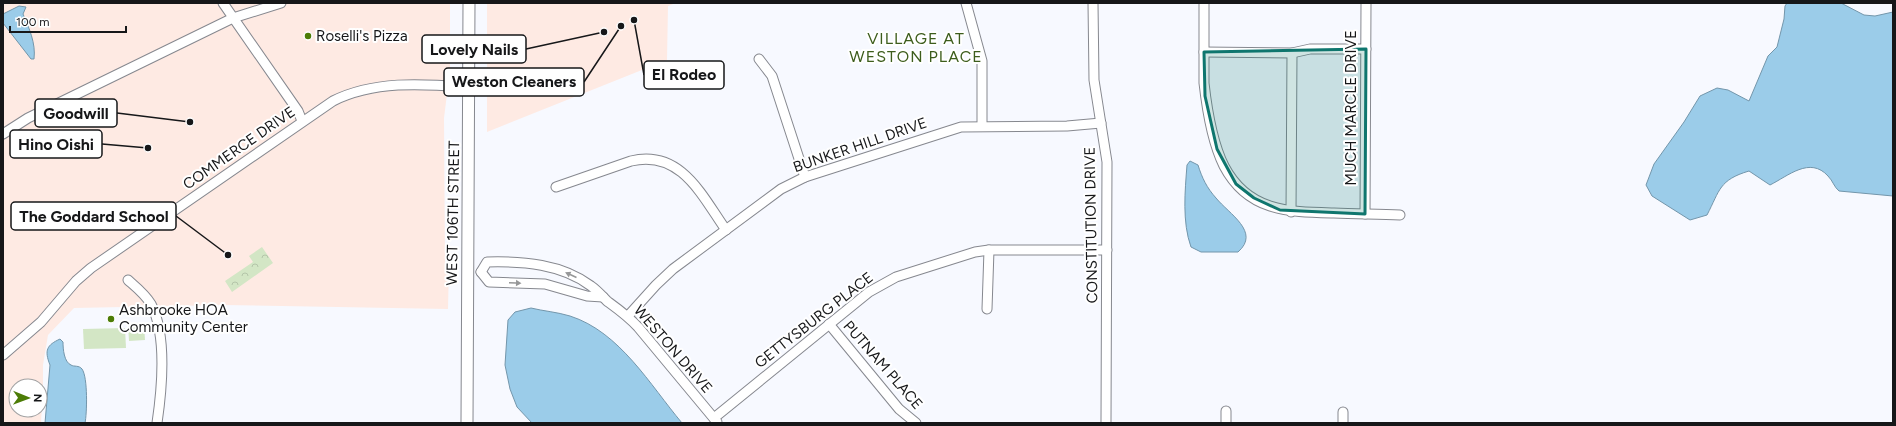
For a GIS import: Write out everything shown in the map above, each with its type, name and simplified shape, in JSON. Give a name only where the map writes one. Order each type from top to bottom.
[{"type":"street","points":[[222,3],[298,111],[302,121]]},
{"type":"street","points":[[3,134],[28,118],[233,18],[281,3]]},
{"type":"street","name":"WEST 106TH STREET","points":[[467,423],[469,3]]},
{"type":"street","points":[[966,3],[982,62],[982,125]]},
{"type":"street","name":"CONSTITUTION DRIVE","points":[[1093,3],[1093,72],[1107,162],[1106,423]]},
{"type":"street","points":[[1204,3],[1205,96],[1217,149],[1224,165],[1236,184],[1254,198],[1270,207],[1291,212],[1400,215]]},
{"type":"street","name":"MUCH MARCLE DRIVE","points":[[1365,214],[1366,3]]},
{"type":"street","points":[[1204,52],[1292,53],[1306,49],[1366,49]]},
{"type":"street","points":[[1291,212],[1292,53]]},
{"type":"street","points":[[758,59],[772,76],[805,177]]},
{"type":"street","name":"COMMERCE DRIVE","points":[[3,355],[41,322],[76,281],[91,268],[302,121],[334,101],[364,89],[393,85],[469,87]]},
{"type":"street","name":"BUNKER HILL DRIVE","points":[[628,316],[664,277],[781,189],[805,177],[952,129],[982,125],[1067,126],[1101,123]]},
{"type":"street","points":[[556,187],[631,161],[643,159],[660,160],[673,165],[687,177],[726,230]]},
{"type":"street","points":[[988,309],[989,250]]},
{"type":"street","name":"GETTYSBURG PLACE","points":[[716,421],[829,324],[882,283],[956,257],[989,250],[1107,250]]},
{"type":"street","name":"WESTON DRIVE","points":[[481,272],[487,262],[516,262],[544,266],[579,279],[592,286],[603,297],[628,316],[716,421]]},
{"type":"street","points":[[467,272],[481,272],[489,282],[545,284],[587,296],[603,297]]},
{"type":"street","points":[[128,280],[150,303],[158,326],[161,350],[160,396],[157,423]]},
{"type":"street","name":"PUTNAM PLACE","points":[[829,324],[899,409],[916,423]]},
{"type":"street","points":[[1226,411],[1226,423]]},
{"type":"street","points":[[1343,412],[1343,423]]},
{"type":"highlighted area","points":[[1366,49],[1365,214],[1280,210],[1254,198],[1236,184],[1217,149],[1205,96],[1204,52]]},
{"type":"shaded area","points":[[3,3],[450,3],[450,70],[444,118],[445,264],[449,265],[448,309],[223,305],[74,308],[48,335],[43,365],[43,378],[8,378],[8,418],[41,418],[41,423],[3,423]]},
{"type":"shaded area","points":[[487,3],[676,3],[668,6],[667,60],[487,132]]},
{"type":"green space","points":[[262,247],[273,263],[232,292],[225,281],[253,262],[249,256]]},
{"type":"green space","points":[[144,323],[145,340],[129,341],[128,324]]},
{"type":"green space","points":[[125,328],[126,348],[84,349],[83,329]]},
{"type":"water","points":[[1787,3],[1841,3],[1864,15],[1875,16],[1893,12],[1893,196],[1839,191],[1828,176],[1821,170],[1814,168],[1799,170],[1770,185],[1749,171],[1739,174],[1726,182],[1718,192],[1707,215],[1690,220],[1652,196],[1646,185],[1654,164],[1684,122],[1700,96],[1717,88],[1728,90],[1749,101],[1768,56],[1777,47],[1784,19],[1785,6]]},
{"type":"water","points":[[19,6],[26,7],[23,14],[33,41],[34,59],[31,59],[3,23],[3,14]]},
{"type":"water","points":[[1190,161],[1198,165],[1203,179],[1210,190],[1245,230],[1246,237],[1244,245],[1238,252],[1201,252],[1191,247],[1185,217],[1187,165]]},
{"type":"water","points":[[531,308],[570,316],[588,324],[604,334],[633,361],[682,423],[532,423],[517,407],[510,389],[505,365],[508,320],[515,312]]},
{"type":"water","points":[[60,339],[63,342],[65,358],[67,361],[72,366],[81,368],[84,373],[86,396],[85,423],[45,423],[45,418],[48,418],[50,365],[47,352],[52,343]]},
{"type":"place","name":"El Rodeo","points":[[634,20]]},
{"type":"place","name":"Weston Cleaners","points":[[621,26]]},
{"type":"place","name":"Lovely Nails","points":[[604,32]]},
{"type":"place","name":"Roselli's Pizza","points":[[308,36]]},
{"type":"place","name":"Goodwill","points":[[190,122]]},
{"type":"place","name":"Hino Oishi","points":[[148,148]]},
{"type":"place","name":"The Goddard School","points":[[228,255]]},
{"type":"place","name":"Ashbrooke HOA Community Center","points":[[111,319]]},
{"type":"district","name":"VILLAGE AT WESTON PLACE","points":[[916,47]]}]
